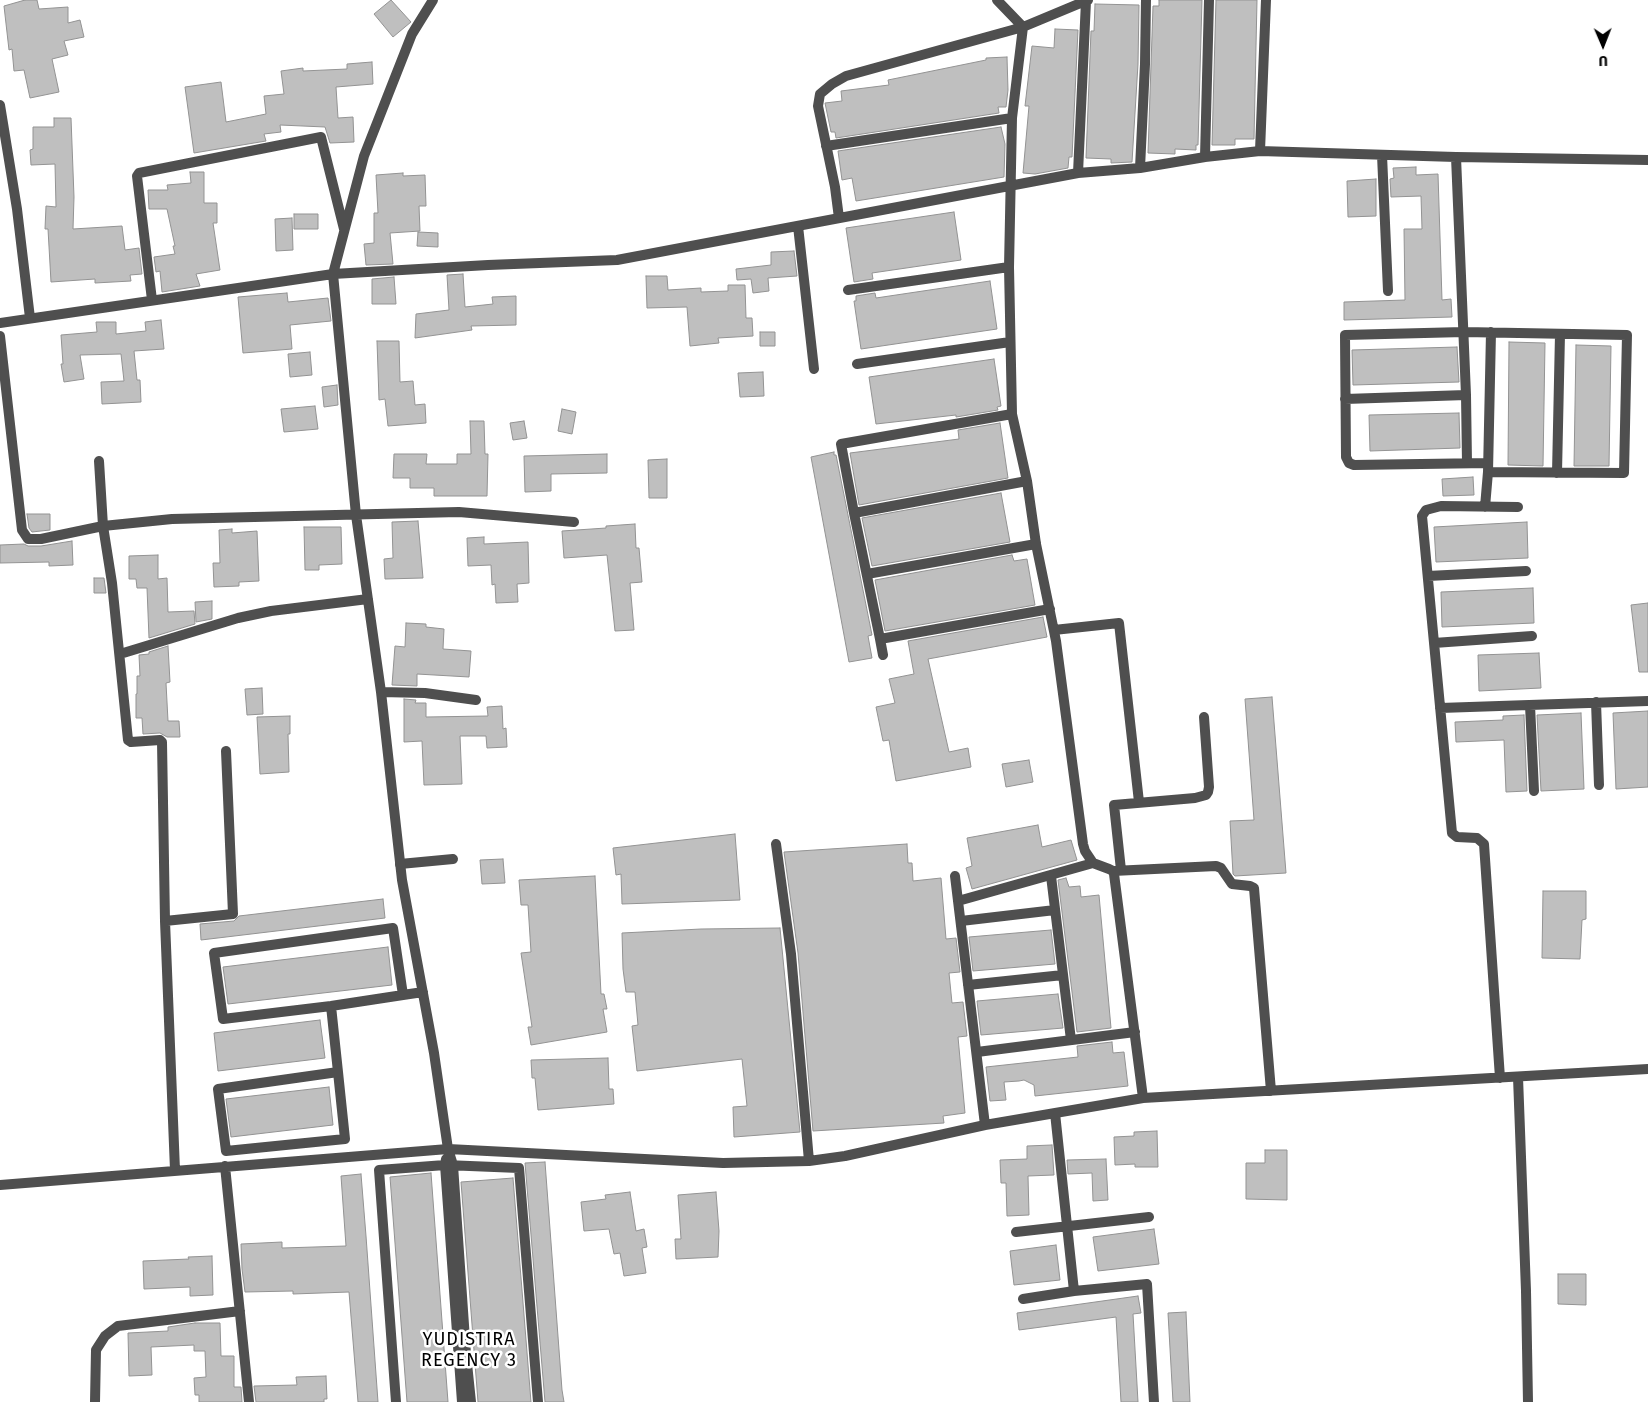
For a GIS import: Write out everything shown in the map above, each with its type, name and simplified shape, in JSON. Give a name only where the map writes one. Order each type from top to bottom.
[{"type":"street","points":[[433,0],[412,34],[364,156],[332,274],[356,515],[381,692],[400,864],[448,1149],[466,1401]]},
{"type":"street","points":[[997,0],[1024,27]]},
{"type":"street","points":[[839,218],[818,106],[820,94],[846,76],[1024,27],[1087,0],[1078,173]]},
{"type":"street","points":[[1140,168],[1146,0]]},
{"type":"street","points":[[1205,157],[1209,0]]},
{"type":"street","points":[[1260,151],[1266,0]]},
{"type":"street","points":[[1024,27],[1012,118],[1009,267],[1012,414],[1027,481],[1036,544],[1054,630],[1083,844],[1093,863]]},
{"type":"street","points":[[0,105],[17,209],[30,318]]},
{"type":"street","points":[[826,146],[1012,118]]},
{"type":"street","points":[[152,300],[139,173],[321,136],[344,231]]},
{"type":"street","points":[[0,323],[332,274],[617,260],[1011,184],[1078,173],[1140,168],[1205,157],[1260,151],[1648,160]]},
{"type":"street","points":[[1382,155],[1388,291]]},
{"type":"street","points":[[1456,157],[1464,332],[1467,463]]},
{"type":"street","points":[[798,226],[814,369]]},
{"type":"street","points":[[848,290],[1009,267]]},
{"type":"street","points":[[1464,332],[1627,335],[1624,474],[1557,473],[1488,467],[1467,463],[1351,464],[1346,457],[1345,335],[1464,332]]},
{"type":"street","points":[[1486,507],[1491,332]]},
{"type":"street","points":[[1557,473],[1560,334]]},
{"type":"street","points":[[0,336],[22,530],[28,538],[41,539],[103,526],[172,518],[459,512],[574,522]]},
{"type":"street","points":[[857,364],[1010,342]]},
{"type":"street","points":[[1345,399],[1466,395]]},
{"type":"street","points":[[882,655],[841,444],[1012,414]]},
{"type":"street","points":[[99,461],[103,526],[109,559],[128,740],[131,742],[160,740],[162,742],[164,921],[175,1170]]},
{"type":"street","points":[[854,512],[1027,481]]},
{"type":"street","points":[[1500,1078],[1484,844],[1477,838],[1457,837],[1452,833],[1422,516],[1426,510],[1441,506],[1518,507]]},
{"type":"street","points":[[867,574],[1036,544]]},
{"type":"street","points":[[1428,576],[1526,571]]},
{"type":"street","points":[[120,654],[238,618],[271,611],[368,599]]},
{"type":"street","points":[[880,639],[1050,609]]},
{"type":"street","points":[[1054,630],[1119,623],[1140,802]]},
{"type":"street","points":[[1434,643],[1532,636]]},
{"type":"street","points":[[381,692],[425,693],[476,700]]},
{"type":"street","points":[[1440,708],[1648,701]]},
{"type":"street","points":[[1596,702],[1599,786]]},
{"type":"street","points":[[1530,705],[1534,791]]},
{"type":"street","points":[[1144,1098],[1117,871],[1114,805],[1194,798],[1206,795],[1208,792],[1204,717]]},
{"type":"street","points":[[164,921],[233,914],[226,751]]},
{"type":"street","points":[[776,844],[791,954],[809,1162]]},
{"type":"street","points":[[400,864],[453,859]]},
{"type":"street","points":[[958,901],[1093,863],[1117,871],[1216,866],[1221,868],[1232,884],[1254,888],[1271,1091]]},
{"type":"street","points":[[955,876],[985,1125]]},
{"type":"street","points":[[1051,876],[1071,1040]]},
{"type":"street","points":[[961,920],[1055,910]]},
{"type":"street","points":[[403,995],[394,928],[214,953],[223,1019],[331,1006],[423,992]]},
{"type":"street","points":[[968,985],[1063,975]]},
{"type":"street","points":[[331,1006],[338,1072],[345,1139],[226,1151],[218,1089],[338,1072]]},
{"type":"street","points":[[977,1052],[1135,1032]]},
{"type":"street","points":[[0,1185],[448,1149],[723,1163],[809,1162],[985,1125],[1144,1098],[1648,1069]]},
{"type":"street","points":[[1518,1077],[1528,1402]]},
{"type":"street","points":[[1054,1113],[1074,1291]]},
{"type":"street","points":[[396,1402],[379,1170],[449,1165],[519,1168],[538,1402]]},
{"type":"street","points":[[225,1166],[249,1402]]},
{"type":"street","points":[[1016,1232],[1149,1217]]},
{"type":"street","points":[[1023,1299],[1074,1291],[1147,1284],[1154,1402]]},
{"type":"street","points":[[96,1402],[96,1350],[105,1336],[118,1326],[240,1311]]},
{"type":"building","points":[[25,0],[37,0],[39,9],[68,7],[68,23],[80,20],[84,37],[64,41],[68,55],[52,59],[59,92],[30,98],[24,70],[14,71],[12,49],[9,50],[4,6]]},
{"type":"building","points":[[391,0],[411,22],[393,37],[374,14]]},
{"type":"building","points":[[1159,0],[1202,0],[1198,145],[1196,145],[1196,150],[1175,149],[1175,154],[1148,153],[1153,6],[1159,6]]},
{"type":"building","points":[[1216,0],[1257,0],[1254,139],[1235,139],[1235,145],[1212,145]]},
{"type":"building","points":[[1095,4],[1139,5],[1138,64],[1132,162],[1111,163],[1111,159],[1086,158],[1091,31],[1094,31]]},
{"type":"building","points":[[1055,29],[1078,30],[1072,157],[1069,157],[1068,168],[1035,174],[1023,173],[1029,106],[1025,106],[1032,46],[1054,48]]},
{"type":"building","points":[[1007,57],[1008,90],[1006,107],[998,107],[999,113],[836,138],[835,132],[831,132],[825,103],[842,101],[841,91],[889,85],[888,80],[986,60],[986,58]]},
{"type":"building","points":[[372,62],[373,84],[336,87],[338,118],[353,117],[354,142],[330,143],[325,127],[280,125],[281,132],[264,134],[266,141],[194,153],[185,87],[221,82],[226,122],[266,114],[264,96],[284,94],[281,71],[303,68],[303,71],[347,69],[347,64]]},
{"type":"building","points":[[54,118],[71,118],[74,197],[73,229],[122,226],[125,250],[139,248],[142,274],[130,275],[131,281],[95,283],[95,279],[51,282],[48,229],[45,229],[46,206],[56,207],[55,164],[31,165],[30,150],[33,149],[33,127],[54,127]]},
{"type":"building","points":[[1001,127],[1005,144],[1004,177],[856,201],[852,178],[842,180],[838,151]]},
{"type":"building","points":[[1416,167],[1416,175],[1438,174],[1442,300],[1451,299],[1452,317],[1344,320],[1344,302],[1405,300],[1404,229],[1422,229],[1421,196],[1391,197],[1390,179],[1394,178],[1393,168]]},
{"type":"building","points":[[190,172],[204,172],[204,203],[217,203],[217,223],[213,223],[220,270],[196,274],[200,286],[162,292],[160,271],[156,272],[154,257],[175,254],[173,246],[175,246],[167,209],[149,209],[148,190],[168,190],[167,185],[191,183]]},
{"type":"building","points":[[403,173],[403,176],[425,175],[426,206],[419,206],[420,231],[390,233],[393,264],[366,265],[364,244],[374,243],[374,213],[378,213],[376,175]]},
{"type":"building","points":[[1376,179],[1376,216],[1348,217],[1347,181]]},
{"type":"building","points":[[954,212],[961,260],[872,273],[873,279],[854,282],[846,228]]},
{"type":"building","points":[[294,214],[318,214],[318,229],[294,229]]},
{"type":"building","points":[[292,218],[293,250],[276,251],[275,219]]},
{"type":"building","points":[[418,232],[438,233],[438,247],[417,246]]},
{"type":"building","points":[[794,251],[797,276],[768,278],[769,291],[753,293],[751,279],[737,280],[736,269],[771,265],[771,252]]},
{"type":"building","points":[[463,274],[465,307],[493,304],[492,297],[516,296],[516,325],[471,326],[472,330],[415,338],[416,314],[449,310],[447,275]]},
{"type":"building","points":[[646,276],[667,276],[668,290],[701,288],[701,292],[728,291],[728,285],[745,285],[746,318],[752,318],[753,336],[718,338],[719,343],[690,346],[687,307],[647,308]]},
{"type":"building","points":[[394,277],[396,304],[372,304],[372,279]]},
{"type":"building","points":[[990,281],[997,329],[861,349],[854,301],[856,301],[856,296],[875,293],[876,298]]},
{"type":"building","points":[[287,293],[288,302],[328,298],[331,321],[290,325],[292,349],[243,353],[238,297]]},
{"type":"building","points":[[161,320],[164,349],[134,351],[137,380],[140,380],[141,402],[102,404],[101,382],[124,381],[121,354],[80,355],[84,379],[64,382],[61,364],[63,364],[61,335],[97,332],[96,322],[116,322],[116,334],[146,331],[145,322]]},
{"type":"building","points":[[760,332],[775,332],[775,346],[760,346]]},
{"type":"building","points":[[377,341],[399,341],[400,382],[413,381],[415,405],[425,404],[426,423],[388,426],[385,399],[379,400]]},
{"type":"building","points":[[1509,342],[1545,343],[1543,466],[1508,465]]},
{"type":"building","points":[[1576,345],[1611,346],[1609,466],[1574,466]]},
{"type":"building","points":[[1457,347],[1459,382],[1353,385],[1352,350]]},
{"type":"building","points":[[310,352],[312,375],[290,377],[288,354]]},
{"type":"building","points":[[994,359],[1001,406],[997,407],[998,410],[956,417],[956,415],[876,424],[869,377]]},
{"type":"building","points":[[763,372],[764,396],[740,397],[738,373]]},
{"type":"building","points":[[337,385],[338,405],[324,407],[322,387]]},
{"type":"building","points":[[315,406],[318,429],[284,432],[281,409]]},
{"type":"building","points":[[562,409],[576,412],[572,434],[558,431]]},
{"type":"building","points":[[1459,413],[1460,448],[1370,451],[1369,415]]},
{"type":"building","points":[[470,421],[484,421],[485,454],[488,454],[487,496],[434,496],[434,488],[410,488],[410,478],[393,478],[394,454],[427,454],[426,464],[457,464],[457,454],[471,454]]},
{"type":"building","points":[[524,421],[527,438],[513,440],[510,423]]},
{"type":"building","points":[[1000,423],[1008,478],[859,505],[850,453],[959,439],[958,430]]},
{"type":"building","points":[[834,452],[872,635],[868,636],[872,658],[849,662],[811,457]]},
{"type":"building","points":[[607,454],[607,473],[551,474],[551,491],[525,492],[524,456]]},
{"type":"building","points":[[667,459],[667,498],[649,498],[648,460]]},
{"type":"building","points":[[1473,477],[1474,495],[1443,496],[1442,479]]},
{"type":"building","points":[[1001,493],[1010,542],[872,566],[862,518]]},
{"type":"building","points":[[27,514],[50,514],[50,530],[32,532],[29,528]]},
{"type":"building","points":[[418,521],[423,578],[385,579],[384,559],[393,558],[392,522]]},
{"type":"building","points":[[1527,522],[1528,558],[1436,562],[1434,527]]},
{"type":"building","points":[[635,524],[636,548],[639,548],[642,582],[630,583],[634,630],[615,631],[607,555],[564,558],[562,531]]},
{"type":"building","points":[[304,527],[341,527],[342,564],[319,565],[319,570],[305,570]]},
{"type":"building","points":[[232,529],[232,533],[257,531],[259,581],[239,582],[239,586],[214,587],[213,563],[220,563],[219,530]]},
{"type":"building","points":[[484,537],[484,544],[528,542],[529,583],[517,584],[518,602],[496,603],[495,584],[492,585],[491,565],[468,566],[467,538]]},
{"type":"building","points":[[72,541],[73,565],[49,566],[49,562],[0,563],[0,545],[24,544],[28,546],[41,546]]},
{"type":"building","points":[[158,555],[158,579],[167,578],[168,612],[194,611],[195,624],[149,638],[147,588],[137,588],[136,579],[129,579],[129,556]]},
{"type":"building","points":[[1012,555],[1014,561],[1027,559],[1035,605],[885,631],[875,580]]},
{"type":"building","points":[[94,578],[104,578],[106,593],[94,593]]},
{"type":"building","points":[[1533,588],[1534,623],[1442,627],[1441,592]]},
{"type":"building","points":[[212,601],[212,619],[196,622],[195,602]]},
{"type":"building","points":[[1648,603],[1648,672],[1639,672],[1631,605]]},
{"type":"building","points":[[1043,617],[1047,637],[928,659],[949,752],[968,748],[971,767],[896,781],[889,740],[883,741],[876,707],[895,703],[889,679],[914,674],[908,641]]},
{"type":"building","points":[[406,623],[426,624],[426,627],[444,629],[443,649],[471,651],[469,677],[417,674],[417,686],[392,685],[395,646],[405,647]]},
{"type":"building","points":[[168,646],[170,682],[166,683],[168,721],[179,721],[180,737],[167,737],[160,733],[143,734],[142,718],[136,718],[137,676],[140,676],[139,655],[149,654],[149,652]]},
{"type":"building","points":[[1539,653],[1541,688],[1479,691],[1478,655]]},
{"type":"building","points":[[262,688],[263,714],[247,715],[245,689]]},
{"type":"building","points":[[1272,697],[1286,873],[1235,876],[1233,874],[1230,821],[1254,820],[1245,699]]},
{"type":"building","points":[[404,699],[416,700],[415,703],[426,703],[426,717],[488,716],[487,707],[502,706],[503,729],[506,728],[507,747],[487,748],[486,736],[460,736],[462,784],[424,785],[422,741],[404,742]]},
{"type":"building","points":[[1648,711],[1648,787],[1616,789],[1613,713]]},
{"type":"building","points":[[1581,713],[1584,789],[1541,791],[1537,715]]},
{"type":"building","points":[[1524,715],[1527,791],[1506,792],[1504,740],[1456,742],[1455,722],[1503,720],[1503,716]]},
{"type":"building","points":[[290,716],[290,734],[288,734],[289,772],[260,774],[257,717]]},
{"type":"building","points":[[1029,760],[1033,782],[1006,787],[1002,764]]},
{"type":"building","points":[[1038,825],[1042,847],[1071,840],[1077,860],[972,889],[966,868],[972,866],[967,838]]},
{"type":"building","points":[[735,834],[740,900],[622,904],[621,874],[616,875],[613,848]]},
{"type":"building","points":[[907,844],[908,863],[912,863],[913,881],[941,878],[946,939],[956,938],[960,972],[949,973],[952,1003],[963,1002],[967,1036],[958,1037],[965,1113],[943,1116],[944,1123],[813,1131],[798,953],[784,852]]},
{"type":"building","points":[[503,859],[505,883],[482,884],[480,860]]},
{"type":"building","points":[[595,876],[601,994],[604,994],[607,1009],[603,1009],[607,1032],[531,1045],[528,1027],[532,1027],[521,953],[531,952],[528,905],[521,905],[519,880]]},
{"type":"building","points":[[1066,878],[1069,887],[1080,886],[1081,897],[1099,895],[1111,1028],[1077,1032],[1058,880]]},
{"type":"building","points":[[1543,891],[1586,891],[1586,919],[1582,920],[1580,959],[1542,958]]},
{"type":"building","points":[[383,899],[385,918],[201,940],[200,924],[234,921],[239,916]]},
{"type":"building","points":[[780,928],[800,1132],[734,1137],[733,1107],[747,1106],[742,1059],[637,1071],[632,1026],[638,1025],[635,992],[626,992],[622,933]]},
{"type":"building","points":[[1051,930],[1055,964],[973,971],[969,937]]},
{"type":"building","points":[[388,947],[392,985],[228,1004],[223,967]]},
{"type":"building","points":[[1058,994],[1063,1028],[981,1035],[977,1001]]},
{"type":"building","points":[[320,1020],[325,1058],[218,1071],[214,1033]]},
{"type":"building","points":[[1112,1042],[1113,1053],[1124,1052],[1128,1086],[1035,1096],[1034,1085],[1024,1080],[1004,1082],[1006,1100],[990,1101],[986,1067],[1078,1057],[1077,1046]]},
{"type":"building","points":[[608,1058],[609,1089],[613,1089],[614,1104],[538,1110],[535,1078],[532,1078],[531,1060]]},
{"type":"building","points":[[329,1087],[333,1125],[231,1137],[226,1099]]},
{"type":"building","points":[[1157,1131],[1158,1167],[1135,1167],[1135,1164],[1115,1165],[1114,1137],[1134,1136],[1134,1132]]},
{"type":"building","points":[[1052,1145],[1054,1175],[1028,1176],[1029,1215],[1007,1216],[1006,1183],[1001,1183],[1000,1160],[1027,1159],[1027,1146]]},
{"type":"building","points":[[1265,1150],[1287,1150],[1287,1200],[1246,1199],[1246,1163],[1265,1163]]},
{"type":"building","points":[[1106,1159],[1108,1200],[1093,1201],[1092,1173],[1068,1174],[1067,1160]]},
{"type":"building","points":[[545,1162],[564,1402],[545,1402],[525,1163]]},
{"type":"building","points":[[431,1173],[448,1402],[407,1402],[390,1177]]},
{"type":"building","points":[[361,1174],[378,1402],[358,1402],[349,1292],[293,1294],[293,1291],[245,1292],[242,1269],[241,1244],[282,1242],[282,1248],[346,1246],[341,1176]]},
{"type":"building","points":[[513,1178],[531,1402],[478,1402],[461,1182]]},
{"type":"building","points":[[630,1192],[636,1231],[644,1229],[647,1247],[642,1248],[646,1273],[624,1276],[620,1253],[614,1254],[609,1229],[584,1231],[581,1202],[606,1199],[605,1195]]},
{"type":"building","points":[[716,1192],[719,1231],[718,1257],[676,1259],[675,1239],[681,1239],[678,1195]]},
{"type":"building","points":[[1154,1229],[1159,1264],[1098,1271],[1093,1237]]},
{"type":"building","points":[[1056,1245],[1060,1280],[1014,1285],[1010,1251]]},
{"type":"building","points":[[212,1256],[213,1295],[190,1296],[190,1287],[144,1289],[143,1261]]},
{"type":"building","points":[[1558,1274],[1586,1274],[1586,1305],[1558,1304]]},
{"type":"building","points":[[1138,1296],[1141,1313],[1133,1314],[1138,1402],[1121,1402],[1116,1317],[1019,1330],[1017,1313]]},
{"type":"building","points":[[1186,1312],[1190,1402],[1173,1402],[1168,1313]]},
{"type":"building","points":[[195,1323],[220,1323],[221,1356],[234,1356],[234,1387],[241,1387],[242,1402],[199,1402],[199,1395],[195,1395],[194,1378],[206,1377],[205,1351],[194,1351],[194,1345],[151,1347],[152,1375],[129,1376],[128,1333],[168,1331],[168,1327]]},
{"type":"building","points":[[326,1376],[327,1399],[324,1399],[324,1402],[256,1402],[254,1386],[297,1385],[296,1377]]},
{"type":"district","name":"YUDISTIRA REGENCY 3","points":[[469,1350]]}]
